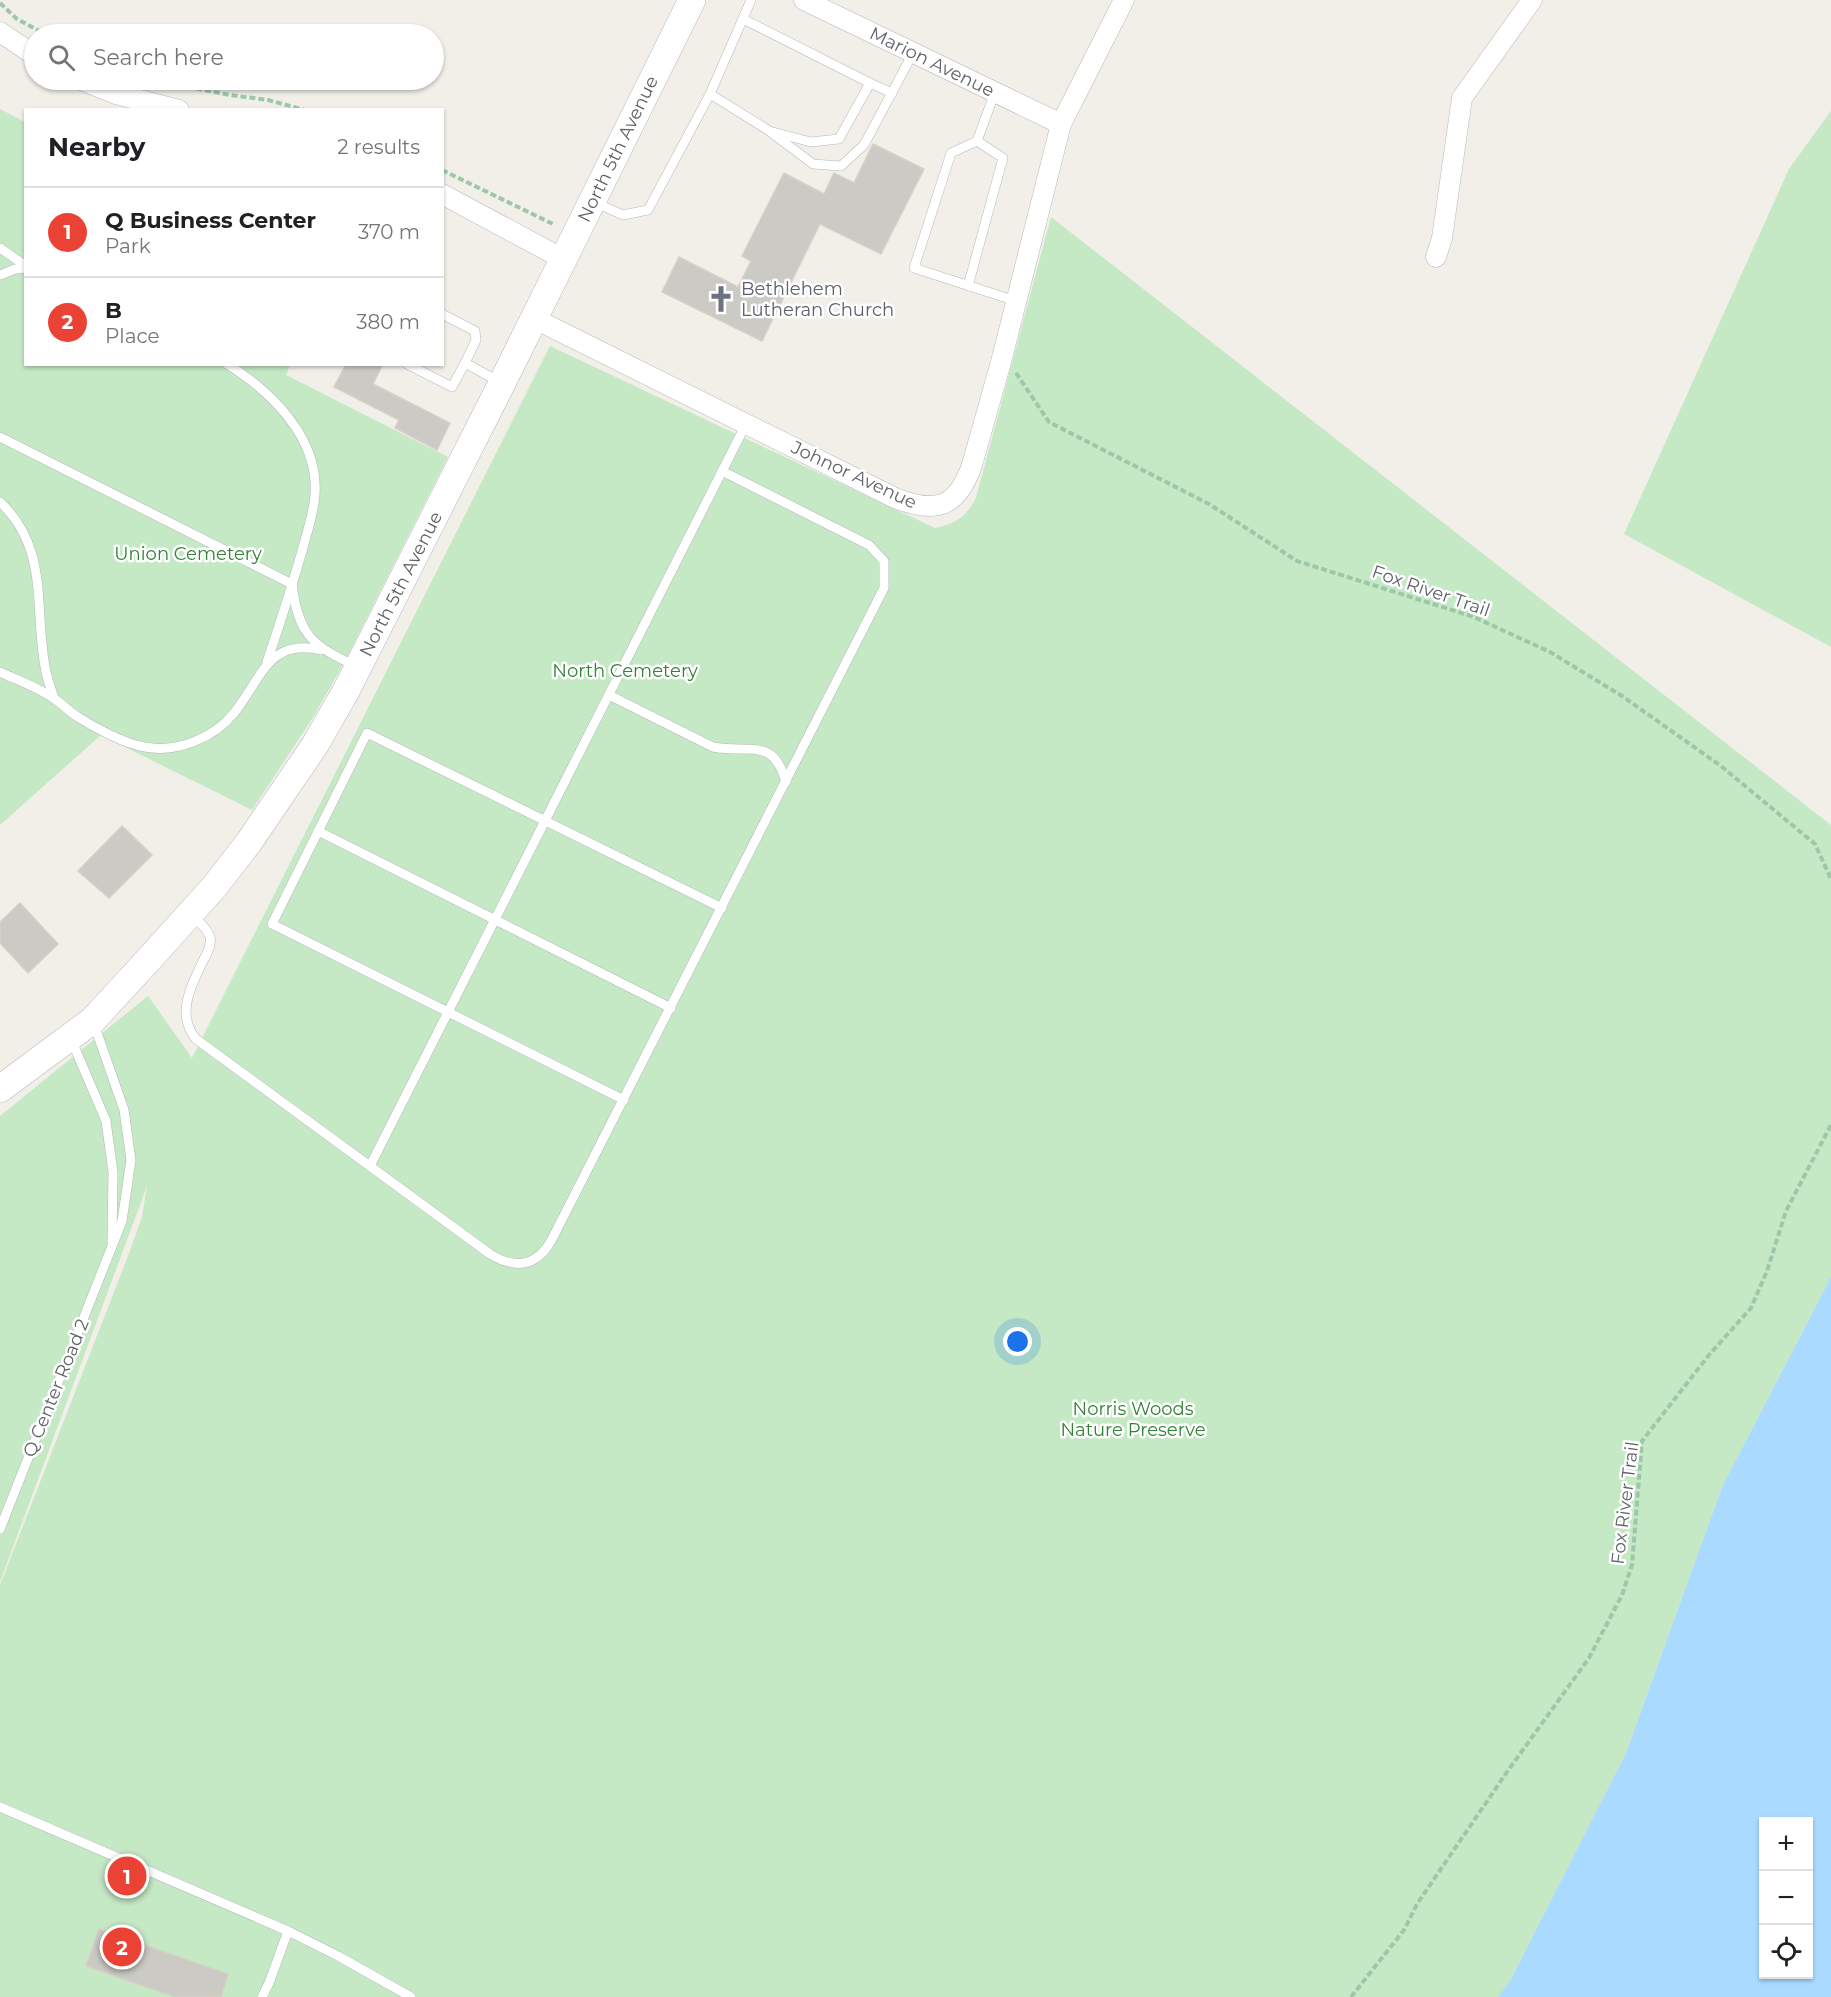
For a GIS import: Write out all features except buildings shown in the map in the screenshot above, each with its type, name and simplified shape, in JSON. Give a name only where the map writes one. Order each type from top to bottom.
[{"type":"main road","name":"North 5th Avenue","points":[[0,1089],[93,1020],[215,886],[249,842],[315,745],[359,667],[535,319],[692,0]]},
{"type":"street","name":"Marion Avenue","points":[[804,0],[1061,124]]},
{"type":"street","name":"Johnor Avenue","points":[[535,319],[895,498],[916,506],[932,507],[947,502],[958,493],[966,480],[1001,362],[1061,124],[1124,0]]},
{"type":"street","points":[[1436,257],[1442,238],[1462,98],[1532,0]]},
{"type":"street","points":[[0,32],[24,48]]},
{"type":"street","points":[[106,90],[171,108]]},
{"type":"street","points":[[444,195],[563,259]]},
{"type":"lane","points":[[592,201],[623,215],[648,210],[710,94],[751,0]]},
{"type":"lane","points":[[743,19],[892,93]]},
{"type":"lane","points":[[710,94],[768,130],[813,164],[841,166],[864,145],[913,53]]},
{"type":"lane","points":[[768,130],[811,141],[839,139],[870,84]]},
{"type":"lane","points":[[995,92],[977,141],[951,153],[914,268],[1016,302]]},
{"type":"lane","points":[[968,286],[1003,158],[977,141]]},
{"type":"lane","points":[[0,248],[24,266]]},
{"type":"lane","points":[[0,274],[24,267]]},
{"type":"lane","points":[[410,366],[452,387],[476,340],[474,331],[444,315]]},
{"type":"lane","points":[[465,363],[502,383]]},
{"type":"lane","points":[[0,672],[54,698],[78,717],[130,743],[145,747],[192,743],[222,726],[244,700],[266,665],[292,584],[315,495],[309,455],[302,437],[271,398],[249,378],[230,366]]},
{"type":"lane","points":[[370,1166],[746,424]]},
{"type":"lane","points":[[0,437],[292,584]]},
{"type":"lane","points":[[190,914],[208,931],[210,942],[186,1000],[186,1022],[196,1039],[490,1254],[510,1263],[529,1262],[546,1250],[879,600],[885,579],[884,561],[869,545],[722,471]]},
{"type":"lane","points":[[0,502],[16,521],[31,549],[36,567],[46,670],[54,698]]},
{"type":"lane","points":[[292,584],[299,619],[311,638],[327,652]]},
{"type":"lane","points":[[266,665],[278,655],[295,647],[307,647],[327,652],[359,667]]},
{"type":"lane","points":[[609,695],[713,747],[759,749],[771,753],[779,762],[786,782]]},
{"type":"lane","points":[[624,1100],[272,924],[367,733],[722,908]]},
{"type":"lane","points":[[318,831],[671,1008]]},
{"type":"lane","name":"Q Center Road 2","points":[[0,1529],[122,1221],[131,1160],[124,1110],[93,1020]]},
{"type":"lane","points":[[70,1038],[106,1121],[113,1172],[112,1248]]},
{"type":"lane","points":[[0,1807],[288,1931],[411,1997]]},
{"type":"lane","points":[[262,1997],[288,1931]]},
{"type":"path","points":[[0,3],[17,19],[26,24]]},
{"type":"path","points":[[204,90],[268,100],[298,108]]},
{"type":"path","points":[[444,171],[553,224]]},
{"type":"path","name":"Fox River Trail","points":[[1001,362],[1019,375],[1049,422],[1209,504],[1297,561],[1474,617],[1550,652],[1622,696],[1721,766],[1815,844],[1831,879]]},
{"type":"path","name":"Fox River Trail","points":[[1351,1997],[1404,1930],[1417,1904],[1500,1782],[1589,1658],[1622,1595],[1632,1565],[1642,1441],[1709,1355],[1750,1308],[1767,1271],[1786,1211],[1831,1125]]},
{"type":"green space","name":"Union Cemetery","points":[[0,109],[24,121],[24,366],[290,366],[286,375],[448,457],[345,661],[314,716],[252,810],[101,735],[0,825]]},
{"type":"green space","points":[[1831,111],[1831,647],[1624,534],[1789,169]]},
{"type":"green space","name":"Norris Woods Nature Preserve","points":[[1051,217],[1831,825],[1831,1277],[1722,1487],[1626,1753],[1510,1981],[1498,1997],[0,1997],[0,1585],[128,1256],[142,1217],[147,1186],[0,1582],[0,1116],[148,996],[192,1058],[550,346],[935,528],[943,526],[955,522],[964,515],[976,498]]},
{"type":"water","points":[[1831,1277],[1831,1997],[1498,1997],[1510,1981],[1626,1753],[1722,1487]]},
{"type":"place","name":"Bethlehem Lutheran Church","points":[[721,299]]},
{"type":"place","name":"Q Business Center","points":[[127,1876]]},
{"type":"place","name":"B","points":[[122,1947]]},
{"type":"park label","name":"North Cemetery","points":[[625,671]]}]
